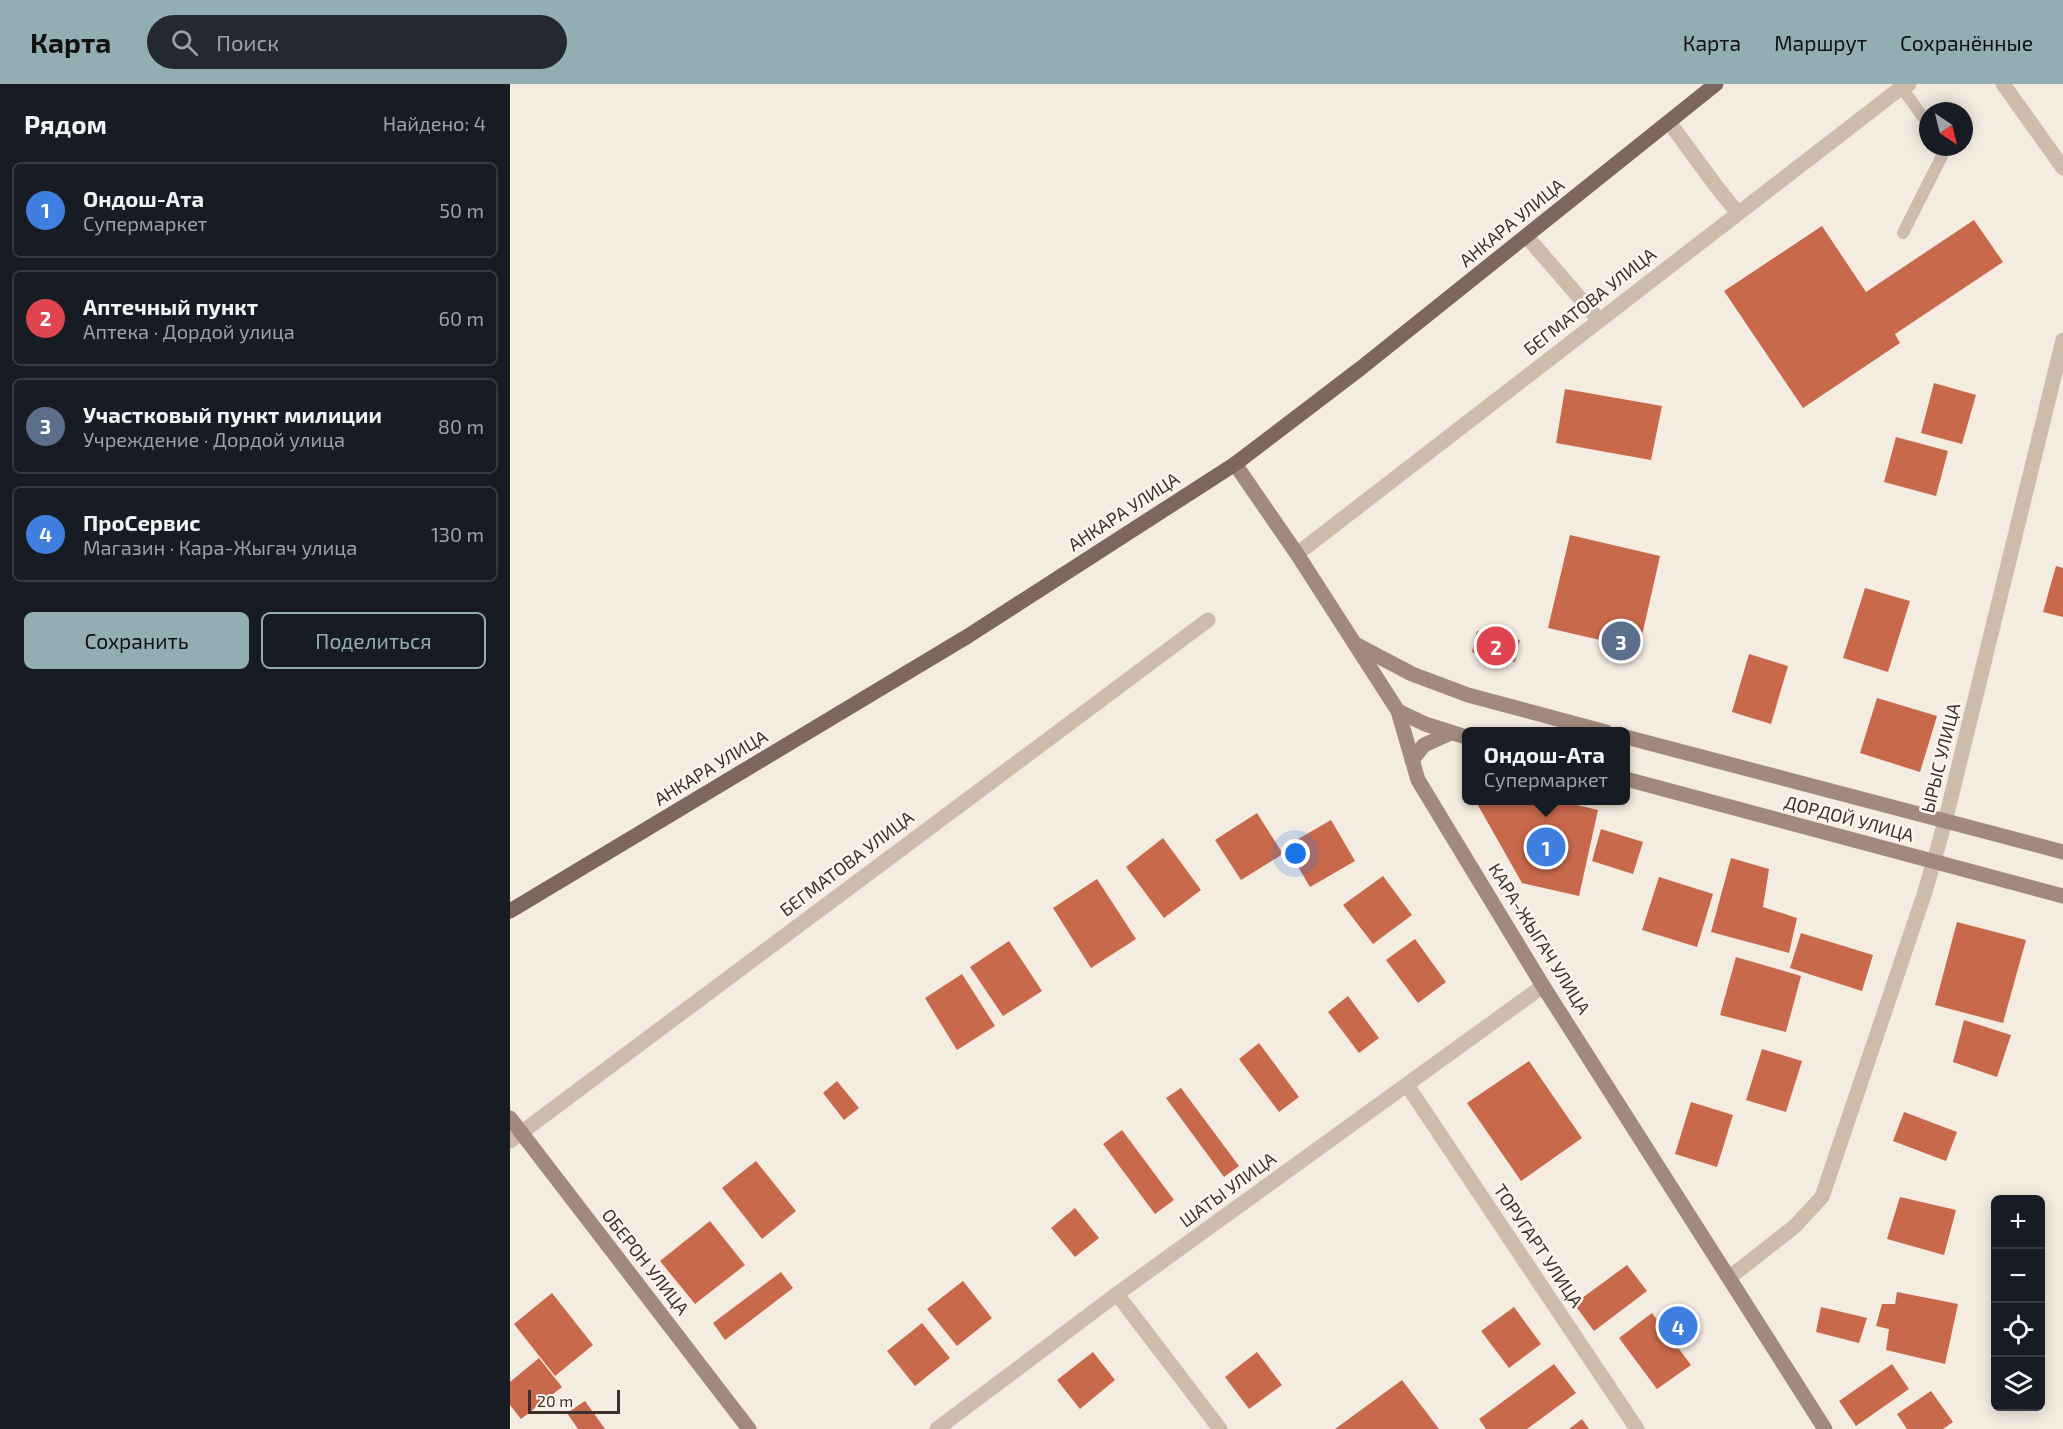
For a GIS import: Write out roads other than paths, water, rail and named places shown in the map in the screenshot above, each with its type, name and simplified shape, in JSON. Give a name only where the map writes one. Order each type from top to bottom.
[{"type":"main road","name":"АНКАРА УЛИЦА","points":[[510,911],[968,636],[1235,464],[1527,237],[1716,84]]},
{"type":"street","points":[[2003,84],[2063,168]]},
{"type":"street","name":"БЕГМАТОВА УЛИЦА","points":[[1297,554],[1904,85]]},
{"type":"street","points":[[1669,122],[1737,212]]},
{"type":"street","points":[[1527,237],[1599,320]]},
{"type":"street","name":"ЫРЫС УЛИЦА","points":[[1730,1277],[1794,1227],[1822,1197],[1934,862],[2063,340]]},
{"type":"street","name":"КАРА-ЖЫГАЧ УЛИЦА","points":[[1235,464],[1297,554],[1398,711],[1418,780],[1544,986],[1825,1429]]},
{"type":"street","name":"БЕГМАТОВА УЛИЦА","points":[[515,1136],[1208,620]]},
{"type":"street","points":[[1354,643],[1412,674],[1468,695],[1587,727]]},
{"type":"street","points":[[1398,711],[1462,736]]},
{"type":"street","points":[[1412,760],[1424,746],[1451,733]]},
{"type":"street","name":"ДОРДОЙ УЛИЦА","points":[[1630,738],[2063,852]]},
{"type":"street","name":"ДОРДОЙ УЛИЦА","points":[[1630,780],[2063,896]]},
{"type":"street","name":"ШАТЫ УЛИЦА","points":[[937,1429],[1117,1294],[1544,986]]},
{"type":"street","name":"ТОРУГАРТ УЛИЦА","points":[[1407,1085],[1637,1429]]},
{"type":"street","name":"ОБЕРОН УЛИЦА","points":[[510,1118],[515,1136],[749,1429]]},
{"type":"street","points":[[1117,1294],[1220,1429]]},
{"type":"lane","points":[[1904,85],[1919,109]]},
{"type":"lane","points":[[1903,233],[1942,156]]},
{"type":"place","name":"Участковый пункт милиции","points":[[1621,641]]},
{"type":"place","name":"Аптечный пункт","points":[[1496,646]]},
{"type":"place","name":"Ондош-Ата","points":[[1546,847]]},
{"type":"place","name":"ПроСервис","points":[[1678,1326]]}]
